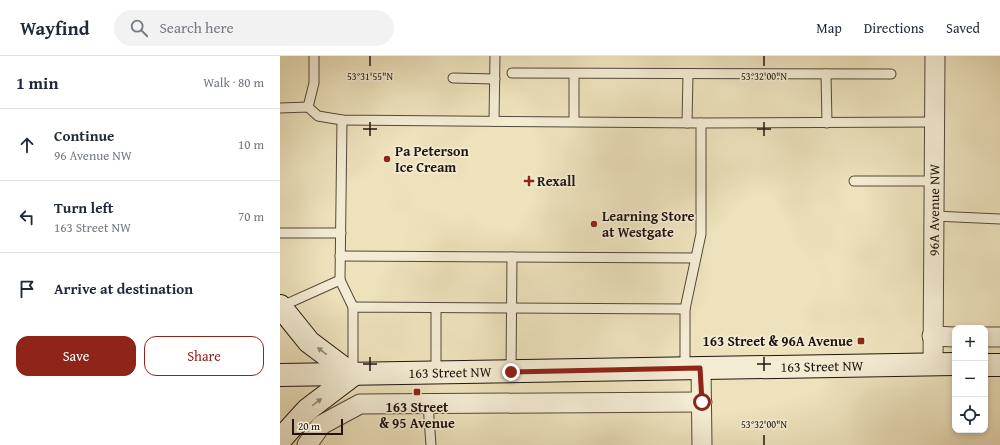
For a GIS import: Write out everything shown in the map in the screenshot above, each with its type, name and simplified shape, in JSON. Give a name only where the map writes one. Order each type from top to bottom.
[{"type":"main road","points":[[280,306],[309,342],[353,375],[307,410],[280,440]]},
{"type":"main road","name":"163 Street NW","points":[[280,375],[952,364]]},
{"type":"main road","points":[[988,365],[1000,365]]},
{"type":"street","name":"96A Avenue NW","points":[[933,364],[935,56]]},
{"type":"street","points":[[932,336],[952,336]]},
{"type":"street","points":[[988,337],[1000,337]]},
{"type":"street","points":[[693,368],[702,402],[702,445]]},
{"type":"street","points":[[307,445],[321,425],[360,404],[702,402]]},
{"type":"lane","points":[[308,107],[314,83],[314,56]]},
{"type":"lane","points":[[494,121],[495,56]]},
{"type":"lane","points":[[512,73],[891,74]]},
{"type":"lane","points":[[574,74],[574,121]]},
{"type":"lane","points":[[687,123],[688,74]]},
{"type":"lane","points":[[826,74],[827,123]]},
{"type":"lane","points":[[453,78],[495,79]]},
{"type":"lane","points":[[280,108],[308,107],[318,116],[342,120],[687,123],[935,122]]},
{"type":"lane","points":[[342,120],[340,280],[353,307],[353,375]]},
{"type":"lane","points":[[693,368],[685,309],[700,234],[701,123]]},
{"type":"lane","points":[[854,181],[934,181]]},
{"type":"lane","points":[[934,216],[1000,219]]},
{"type":"lane","points":[[280,233],[341,233]]},
{"type":"lane","points":[[340,256],[695,258]]},
{"type":"lane","points":[[511,372],[512,257]]},
{"type":"lane","points":[[280,306],[340,280]]},
{"type":"lane","points":[[353,307],[685,309]]},
{"type":"lane","points":[[436,308],[436,373]]},
{"type":"lane","points":[[428,404],[431,445]]},
{"type":"place","name":"Pa Peterson Ice Cream","points":[[387,159]]},
{"type":"place","name":"Rexall","points":[[529,181]]},
{"type":"place","name":"Learning Store at Westgate","points":[[594,224]]},
{"type":"place","name":"163 Street & 96A Avenue","points":[[861,341]]},
{"type":"place","name":"163 Street & 95 Avenue","points":[[417,392]]},
{"type":"route","points":[[511,372],[700,368],[702,402]]}]
